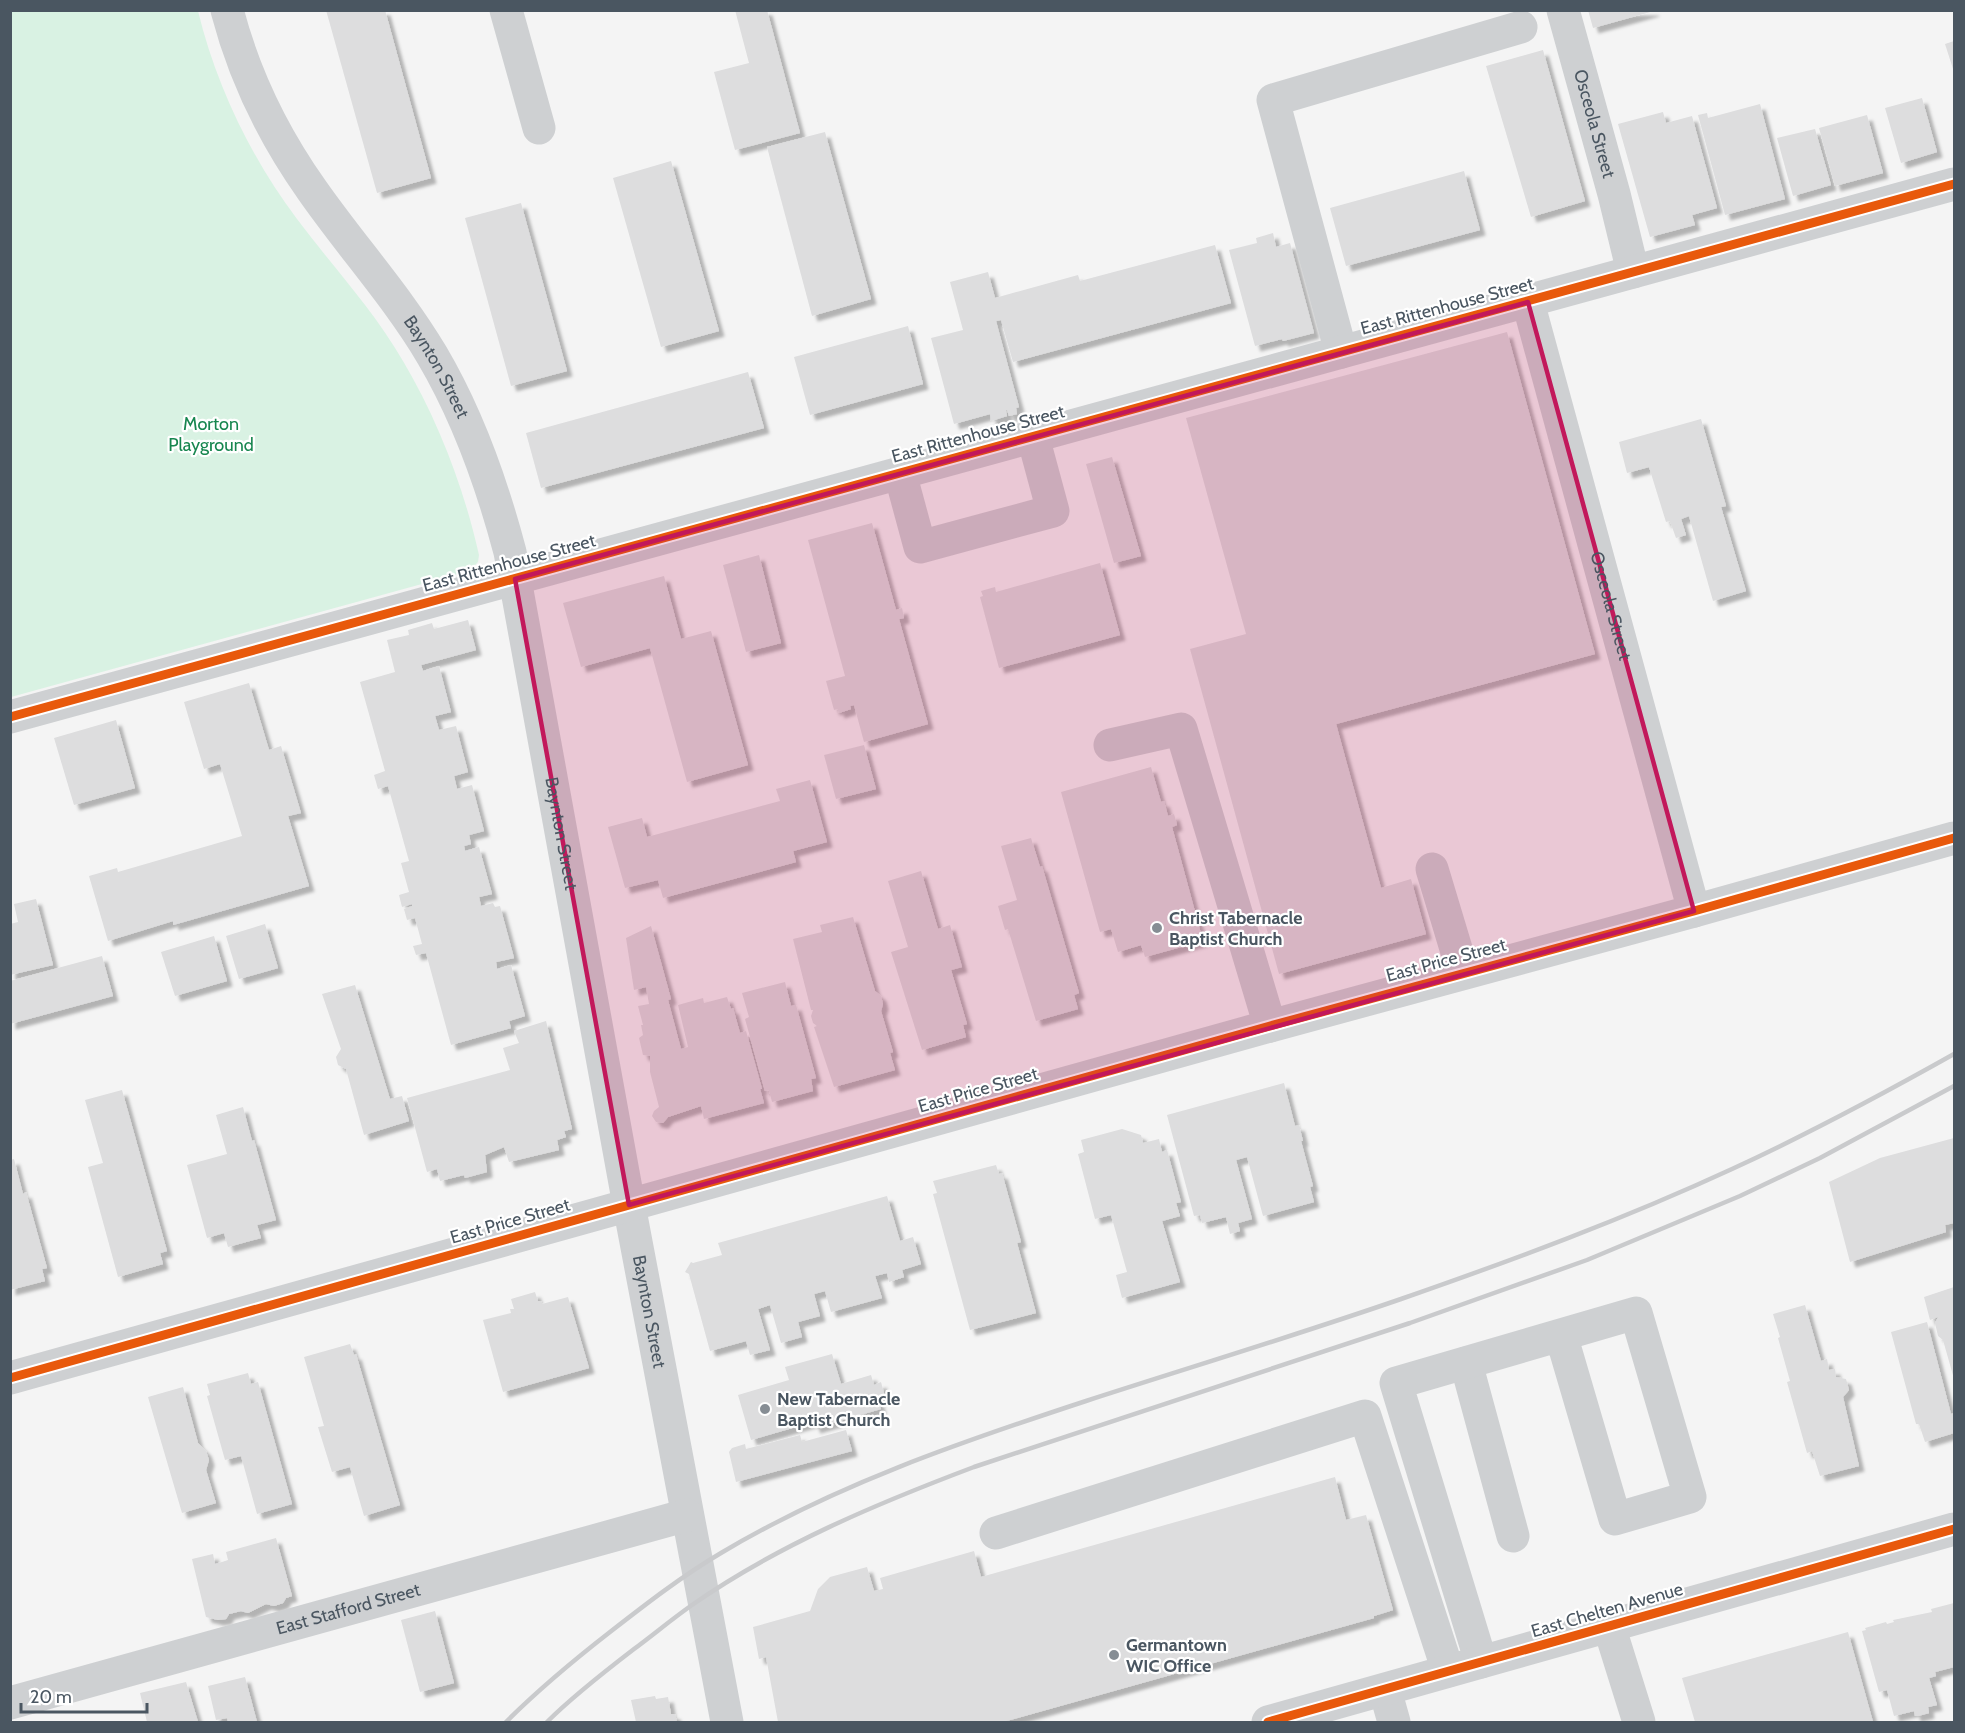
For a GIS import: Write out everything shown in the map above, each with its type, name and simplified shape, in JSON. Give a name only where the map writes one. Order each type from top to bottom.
[{"type":"street","name":"Baynton Street","points":[[227,10],[261,106],[285,150],[331,216],[400,306],[432,355],[455,399],[489,482],[508,543],[629,1205],[727,1722]]},
{"type":"street","points":[[506,10],[539,128]]},
{"type":"street","name":"Osceola Street","points":[[1563,10],[1633,272]]},
{"type":"street","points":[[1341,352],[1273,100],[1521,27]]},
{"type":"street","name":"East Rittenhouse Street","points":[[10,717],[1954,184]]},
{"type":"street","name":"Osceola Street","points":[[1528,302],[1694,911]]},
{"type":"street","points":[[900,473],[920,547],[1053,511],[1033,437]]},
{"type":"street","points":[[1110,745],[1181,729],[1270,1026]]},
{"type":"street","name":"East Price Street","points":[[10,1378],[1463,972],[1694,911],[1954,838]]},
{"type":"street","points":[[1432,869],[1463,972]]},
{"type":"street","points":[[1481,1662],[1395,1383],[1636,1313],[1690,1497],[1615,1519],[1561,1335]]},
{"type":"street","points":[[1466,1363],[1513,1536]]},
{"type":"street","points":[[996,1533],[1365,1416],[1448,1671]]},
{"type":"street","name":"East Stafford Street","points":[[10,1702],[687,1515]]},
{"type":"street","name":"East Chelten Avenue","points":[[1268,1722],[1310,1717],[1385,1690],[1448,1671],[1954,1529]]},
{"type":"street","points":[[1609,1626],[1639,1722]]},
{"type":"street","points":[[1385,1690],[1394,1722]]},
{"type":"highlighted area","points":[[1528,302],[1694,911],[629,1205],[515,579]]},
{"type":"green space","name":"Morton Playground","points":[[11,10],[198,11],[225,93],[250,146],[280,196],[379,323],[428,407],[449,455],[473,530],[479,555],[478,562],[469,571],[11,697]]},
{"type":"building","points":[[326,10],[385,10],[431,178],[377,193]]},
{"type":"building","points":[[735,10],[767,10],[800,133],[735,150],[714,72],[749,63]]},
{"type":"building","points":[[1588,10],[1654,10],[1654,11],[1593,28]]},
{"type":"building","points":[[1954,41],[1954,72],[1945,44]]},
{"type":"building","points":[[1543,50],[1585,201],[1531,217],[1486,66]]},
{"type":"building","points":[[1922,98],[1937,152],[1901,163],[1885,108]]},
{"type":"building","points":[[1760,104],[1785,199],[1725,215],[1698,115],[1707,113],[1708,118]]},
{"type":"building","points":[[1663,112],[1666,123],[1692,116],[1717,208],[1692,215],[1695,225],[1650,237],[1618,124]]},
{"type":"building","points":[[1867,115],[1883,173],[1835,186],[1819,128]]},
{"type":"building","points":[[1815,129],[1831,185],[1793,196],[1777,138]]},
{"type":"building","points":[[825,132],[871,299],[812,316],[767,147]]},
{"type":"building","points":[[671,161],[719,331],[661,347],[613,178]]},
{"type":"building","points":[[1464,171],[1480,230],[1346,266],[1330,208]]},
{"type":"building","points":[[521,203],[567,371],[511,386],[465,218]]},
{"type":"building","points":[[1273,233],[1276,247],[1290,243],[1314,333],[1255,346],[1229,250],[1257,243],[1256,238]]},
{"type":"building","points":[[1215,245],[1231,303],[1013,362],[1001,320],[996,321],[1019,407],[1016,408],[1017,414],[1009,416],[1006,410],[1007,416],[991,421],[990,414],[954,424],[931,338],[963,330],[950,282],[988,272],[995,298],[1078,275],[1080,281]]},
{"type":"building","points":[[908,326],[923,384],[810,415],[794,357]]},
{"type":"building","points":[[1507,332],[1595,654],[1336,724],[1381,888],[1411,879],[1426,934],[1279,974],[1190,649],[1246,634],[1186,418]]},
{"type":"building","points":[[748,372],[764,428],[541,488],[526,433]]},
{"type":"building","points":[[1701,419],[1726,506],[1721,507],[1746,591],[1713,601],[1689,516],[1681,519],[1686,535],[1676,538],[1670,521],[1666,522],[1649,467],[1627,473],[1619,442]]},
{"type":"building","points":[[1112,457],[1141,556],[1114,563],[1086,464]]},
{"type":"building","points":[[872,523],[896,610],[902,608],[904,618],[899,619],[928,724],[864,742],[854,705],[850,706],[851,709],[839,713],[838,709],[834,710],[826,681],[845,676],[808,540]]},
{"type":"building","points":[[759,555],[781,643],[746,652],[723,565]]},
{"type":"building","points":[[1100,563],[1120,635],[999,668],[980,597],[983,596],[981,591],[995,587],[996,592]]},
{"type":"building","points":[[664,576],[681,639],[711,631],[748,765],[687,782],[650,648],[581,667],[563,603]]},
{"type":"building","points":[[468,620],[476,650],[421,665],[423,671],[439,666],[451,712],[435,716],[439,730],[456,726],[468,772],[454,776],[457,789],[472,785],[484,831],[469,835],[471,844],[464,846],[465,851],[479,847],[492,894],[479,897],[481,906],[493,903],[495,907],[500,906],[514,958],[496,962],[497,969],[511,965],[525,1016],[509,1021],[511,1028],[451,1045],[426,953],[416,955],[413,946],[422,944],[415,918],[407,920],[404,909],[412,904],[402,907],[399,895],[409,892],[401,863],[409,861],[388,786],[378,789],[374,775],[385,771],[360,682],[395,672],[387,640],[409,635],[408,630],[432,623],[434,629]]},
{"type":"building","points":[[249,683],[269,750],[281,746],[301,813],[288,816],[309,886],[173,925],[173,921],[108,941],[89,876],[117,868],[118,872],[242,836],[220,764],[204,769],[184,702]]},
{"type":"building","points":[[116,720],[135,788],[74,805],[54,738]]},
{"type":"building","points":[[864,745],[876,789],[836,799],[824,755]]},
{"type":"building","points":[[1151,767],[1161,802],[1164,801],[1168,816],[1174,814],[1177,825],[1172,827],[1203,941],[1145,957],[1141,945],[1118,952],[1111,929],[1100,932],[1061,792]]},
{"type":"building","points":[[810,780],[827,842],[793,851],[796,862],[663,898],[658,880],[625,888],[608,827],[642,818],[647,837],[780,801],[776,789]]},
{"type":"building","points":[[1031,838],[1040,867],[1042,866],[1079,993],[1074,995],[1078,1009],[1036,1021],[1008,929],[1005,930],[998,906],[1017,900],[1001,846]]},
{"type":"building","points":[[921,871],[938,929],[950,925],[962,967],[951,970],[967,1024],[963,1025],[966,1037],[922,1050],[891,952],[908,947],[888,881]]},
{"type":"building","points":[[36,899],[53,965],[10,975],[10,924],[18,922],[14,904]]},
{"type":"building","points":[[853,917],[875,991],[881,996],[883,1004],[881,1011],[893,1052],[890,1053],[895,1070],[834,1087],[814,1027],[817,1026],[813,1023],[811,1016],[813,1010],[811,1010],[793,939],[822,932],[820,925]]},
{"type":"building","points":[[265,924],[278,968],[239,979],[226,936]]},
{"type":"building","points":[[651,926],[671,999],[668,1000],[681,1049],[688,1047],[678,1005],[703,998],[704,1003],[727,997],[731,1009],[733,1008],[740,1033],[746,1031],[764,1103],[704,1119],[701,1106],[668,1117],[663,1123],[656,1122],[652,1116],[659,1107],[650,1072],[650,1056],[643,1055],[639,1038],[643,1035],[641,1025],[643,1025],[638,1006],[649,1004],[646,987],[634,990],[626,938]]},
{"type":"building","points":[[214,936],[227,981],[175,996],[161,952]]},
{"type":"building","points":[[102,956],[113,996],[10,1024],[10,981]]},
{"type":"building","points":[[785,982],[791,1006],[796,1005],[816,1078],[811,1079],[813,1091],[772,1102],[769,1090],[765,1091],[745,1019],[749,1017],[742,993]]},
{"type":"building","points":[[355,985],[390,1099],[402,1096],[409,1121],[364,1135],[346,1069],[338,1065],[336,1057],[341,1049],[322,994]]},
{"type":"building","points":[[546,1021],[572,1129],[564,1131],[566,1137],[557,1140],[559,1150],[509,1162],[504,1147],[485,1155],[487,1172],[465,1178],[464,1175],[440,1181],[437,1169],[427,1172],[407,1098],[510,1070],[503,1048],[519,1043],[514,1031]]},
{"type":"building","points":[[1284,1083],[1295,1126],[1299,1125],[1313,1186],[1310,1187],[1314,1202],[1263,1216],[1247,1157],[1236,1160],[1252,1219],[1238,1223],[1240,1231],[1230,1234],[1226,1217],[1202,1223],[1200,1215],[1194,1216],[1167,1115]]},
{"type":"building","points":[[122,1090],[167,1251],[160,1253],[163,1264],[118,1277],[88,1167],[103,1163],[85,1100]]},
{"type":"building","points":[[243,1107],[276,1220],[257,1225],[261,1238],[228,1247],[224,1233],[207,1238],[187,1165],[227,1154],[216,1115]]},
{"type":"building","points":[[1122,1129],[1141,1135],[1143,1143],[1159,1139],[1162,1152],[1167,1150],[1181,1202],[1176,1203],[1180,1216],[1162,1221],[1180,1282],[1122,1298],[1116,1275],[1127,1272],[1111,1215],[1095,1219],[1078,1154],[1084,1152],[1081,1140]]},
{"type":"building","points":[[1954,1138],[1954,1223],[1945,1225],[1946,1232],[1850,1262],[1829,1182],[1880,1158]]},
{"type":"building","points":[[14,1159],[23,1194],[26,1192],[47,1268],[42,1269],[45,1281],[10,1290],[10,1160]]},
{"type":"building","points":[[996,1165],[999,1174],[1002,1173],[1021,1242],[1017,1243],[1036,1313],[970,1330],[933,1194],[937,1193],[933,1181]]},
{"type":"building","points":[[887,1196],[900,1241],[913,1237],[921,1264],[902,1270],[904,1277],[889,1282],[887,1273],[875,1276],[882,1298],[831,1312],[825,1291],[814,1294],[820,1316],[798,1322],[802,1337],[781,1343],[770,1305],[758,1309],[770,1350],[750,1355],[746,1341],[710,1351],[689,1274],[685,1272],[691,1262],[722,1255],[718,1243]]},
{"type":"building","points":[[1954,1287],[1954,1379],[1943,1340],[1938,1336],[1935,1323],[1938,1317],[1930,1320],[1924,1297]]},
{"type":"building","points":[[535,1292],[538,1301],[542,1304],[568,1297],[589,1368],[503,1392],[483,1320],[511,1313],[510,1309],[514,1309],[511,1299]]},
{"type":"building","points":[[1805,1305],[1821,1361],[1827,1359],[1829,1370],[1835,1369],[1836,1377],[1846,1379],[1849,1390],[1843,1397],[1859,1466],[1820,1476],[1812,1451],[1807,1453],[1787,1382],[1790,1381],[1773,1314]]},
{"type":"building","points":[[1927,1322],[1951,1414],[1954,1413],[1954,1433],[1925,1442],[1919,1424],[1916,1424],[1891,1332]]},
{"type":"building","points":[[350,1344],[354,1355],[356,1354],[400,1505],[364,1516],[350,1467],[332,1472],[318,1427],[324,1426],[304,1357]]},
{"type":"building","points":[[832,1354],[841,1384],[871,1375],[874,1385],[881,1382],[885,1397],[878,1399],[881,1409],[815,1428],[813,1422],[751,1440],[738,1395],[789,1380],[785,1367]]},
{"type":"building","points":[[248,1373],[251,1384],[258,1382],[292,1504],[257,1514],[241,1456],[225,1460],[207,1396],[210,1395],[207,1384]]},
{"type":"building","points":[[183,1387],[198,1443],[206,1451],[209,1460],[206,1470],[216,1503],[182,1513],[148,1397]]},
{"type":"building","points":[[846,1430],[852,1451],[736,1482],[729,1452],[732,1448],[745,1444],[746,1449],[800,1435],[802,1442]]},
{"type":"building","points":[[1335,1477],[1346,1520],[1366,1515],[1393,1610],[1374,1616],[1374,1618],[1003,1722],[778,1722],[766,1657],[759,1659],[753,1627],[810,1611],[818,1589],[830,1577],[867,1567],[874,1591],[883,1589],[880,1578],[974,1551],[981,1577]]},
{"type":"building","points":[[276,1538],[292,1596],[274,1606],[266,1604],[248,1613],[241,1611],[229,1614],[226,1619],[206,1617],[192,1559],[213,1554],[215,1564],[228,1560],[226,1552]]},
{"type":"building","points":[[1954,1603],[1954,1667],[1935,1672],[1936,1676],[1929,1678],[1937,1705],[1928,1707],[1929,1713],[1918,1716],[1915,1716],[1914,1711],[1894,1716],[1887,1690],[1879,1692],[1862,1631],[1886,1622],[1887,1624],[1894,1622],[1893,1620],[1932,1612],[1931,1609]]},
{"type":"building","points":[[435,1611],[454,1683],[420,1692],[401,1620]]},
{"type":"building","points":[[1848,1632],[1873,1722],[1695,1722],[1682,1678]]},
{"type":"building","points":[[245,1677],[257,1722],[228,1722],[227,1718],[216,1720],[208,1686]]},
{"type":"building","points":[[186,1682],[198,1722],[147,1722],[140,1693]]},
{"type":"building","points":[[655,1696],[656,1699],[668,1697],[671,1714],[675,1714],[677,1722],[636,1722],[631,1700]]},
{"type":"railway","points":[[506,1722],[583,1653],[678,1581],[721,1553],[809,1506],[899,1467],[992,1432],[1401,1299],[1609,1222],[1732,1169],[1788,1142],[1954,1054]]},
{"type":"railway","points":[[547,1722],[600,1675],[692,1605],[759,1563],[828,1527],[974,1467],[1410,1323],[1587,1260],[1740,1196],[1820,1158],[1954,1086]]},
{"type":"cycle path","points":[[10,717],[1954,184]]},
{"type":"cycle path","points":[[10,1378],[1270,1026],[1954,838]]},
{"type":"cycle path","points":[[1268,1722],[1954,1529]]},
{"type":"place","name":"Christ Tabernacle Baptist Church","points":[[1157,928]]},
{"type":"place","name":"New Tabernacle Baptist Church","points":[[765,1409]]},
{"type":"place","name":"Germantown WIC Office","points":[[1114,1655]]}]
